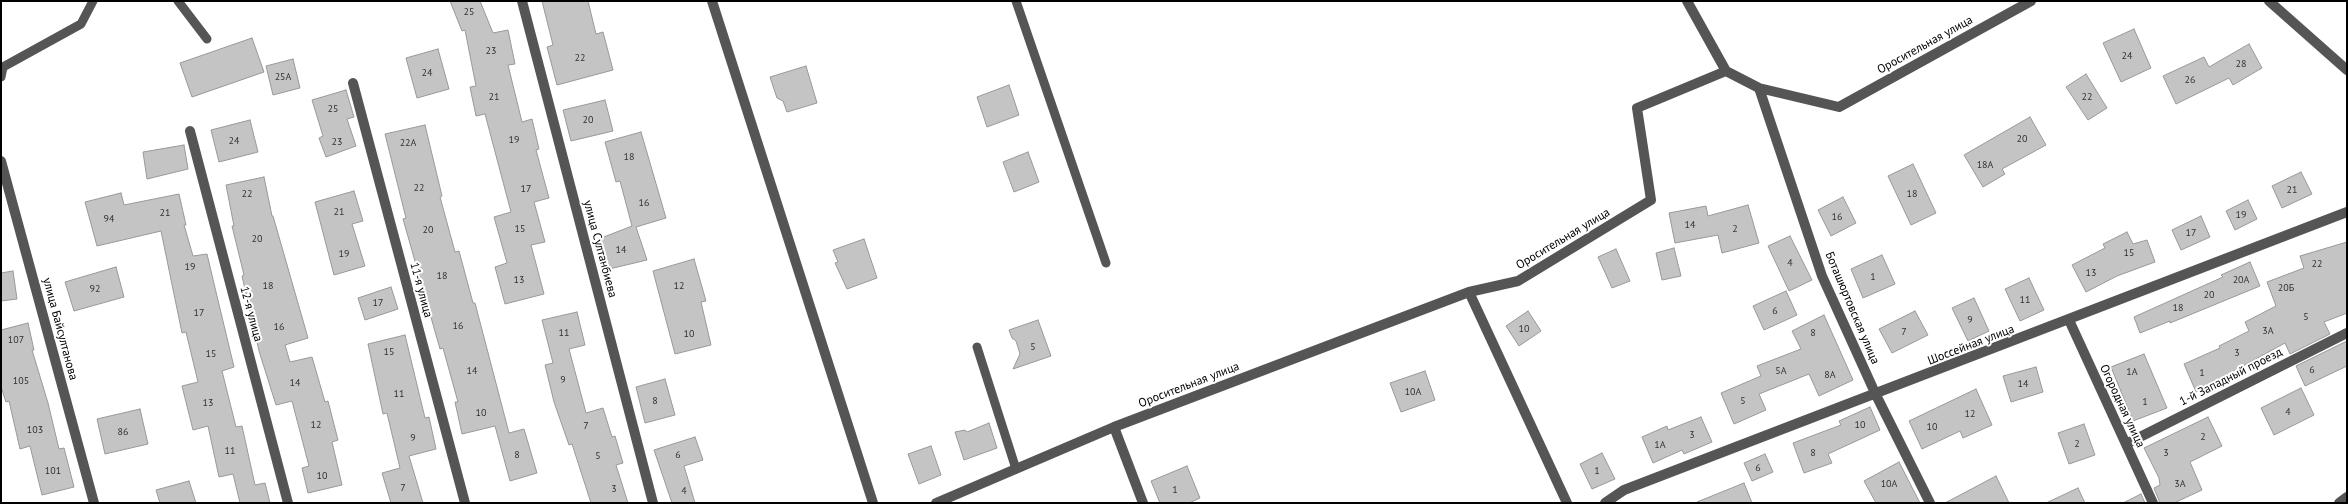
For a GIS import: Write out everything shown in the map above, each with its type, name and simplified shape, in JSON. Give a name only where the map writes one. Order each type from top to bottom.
[{"type":"street","name":"улица Султанбиева","points":[[522,1],[653,503]]},
{"type":"street","points":[[712,1],[873,503]]},
{"type":"street","points":[[1687,1],[1726,71]]},
{"type":"street","name":"Оросительная улица","points":[[936,503],[947,501],[1114,427],[1469,292],[1518,281],[1651,200],[1637,108],[1726,71],[1759,88],[1839,107],[2031,1]]},
{"type":"street","points":[[2269,1],[2347,70]]},
{"type":"street","name":"11-я улица","points":[[352,83],[465,503]]},
{"type":"street","name":"Боташюртовская улица","points":[[1759,88],[1822,276],[1876,395],[1930,503]]},
{"type":"street","name":"12-я улица","points":[[190,131],[288,503]]},
{"type":"street","name":"улица Байсултанова","points":[[1,161],[94,503]]},
{"type":"street","name":"Шоссейная улица","points":[[1605,503],[1624,490],[1876,395],[2347,212]]},
{"type":"street","points":[[1469,292],[1567,503]]},
{"type":"street","name":"Огородная улица","points":[[2069,320],[2153,503]]},
{"type":"street","name":"1-й Западный проезд","points":[[2126,444],[2347,333]]},
{"type":"street","points":[[1114,427],[1143,503]]},
{"type":"street","points":[[2339,503],[2347,497]]},
{"type":"lane","points":[[1,77],[3,67],[81,24],[93,1]]},
{"type":"lane","points":[[178,1],[207,39]]},
{"type":"lane","points":[[1016,1],[1106,263]]},
{"type":"lane","points":[[977,347],[1016,469]]},
{"type":"building","points":[[450,1],[480,1],[493,33],[508,30],[515,64],[508,65],[522,122],[532,119],[539,149],[536,150],[549,198],[534,202],[545,242],[531,245],[544,294],[505,304],[495,267],[507,263],[494,217],[511,212],[485,114],[476,116],[470,87],[476,86],[465,30],[462,31]]},
{"type":"building","points":[[542,1],[588,1],[596,34],[603,32],[613,70],[557,85],[547,47],[553,45]]},
{"type":"building","points":[[2134,29],[2151,68],[2121,82],[2103,43]]},
{"type":"building","points":[[252,38],[264,72],[192,97],[180,63]]},
{"type":"building","points":[[2249,44],[2262,68],[2233,85],[2229,78],[2176,104],[2163,76],[2204,57],[2209,67]]},
{"type":"building","points":[[438,49],[449,89],[417,98],[406,58]]},
{"type":"building","points":[[293,59],[300,88],[273,95],[266,66]]},
{"type":"building","points":[[806,66],[817,103],[787,112],[783,101],[777,98],[770,77]]},
{"type":"building","points":[[2086,74],[2107,108],[2088,120],[2066,87]]},
{"type":"building","points":[[1009,85],[1019,115],[987,127],[977,97]]},
{"type":"building","points":[[346,90],[354,117],[347,119],[356,146],[326,157],[319,138],[323,136],[312,100]]},
{"type":"building","points":[[605,100],[613,131],[571,141],[563,110]]},
{"type":"building","points":[[2030,117],[2046,145],[2002,169],[2005,174],[1983,187],[1964,155]]},
{"type":"building","points":[[250,120],[258,152],[219,162],[211,130]]},
{"type":"building","points":[[425,125],[442,196],[440,197],[455,252],[459,251],[473,303],[475,303],[509,433],[524,429],[537,473],[510,481],[495,426],[462,434],[455,402],[458,402],[443,348],[440,349],[403,219],[406,218],[385,134]]},
{"type":"building","points":[[641,132],[666,218],[636,227],[647,260],[605,270],[596,240],[632,226],[620,181],[616,182],[605,142]]},
{"type":"building","points":[[184,145],[188,169],[147,179],[143,152]]},
{"type":"building","points":[[1028,152],[1039,182],[1014,192],[1003,162]]},
{"type":"building","points":[[1913,164],[1936,213],[1911,225],[1888,176]]},
{"type":"building","points":[[2301,172],[2312,194],[2282,208],[2272,186]]},
{"type":"building","points":[[264,177],[272,216],[308,338],[285,345],[290,362],[312,357],[325,402],[328,401],[338,440],[332,442],[342,485],[308,493],[302,468],[309,466],[292,401],[276,405],[259,351],[232,226],[234,226],[226,185]]},
{"type":"building","points":[[354,191],[363,221],[352,224],[365,266],[334,275],[315,202]]},
{"type":"building","points":[[121,193],[124,205],[179,194],[186,225],[184,225],[193,256],[207,254],[234,367],[222,371],[236,427],[242,426],[255,485],[265,483],[270,503],[240,503],[233,474],[219,477],[208,426],[193,430],[182,386],[198,382],[186,332],[182,333],[161,231],[97,246],[85,202]]},
{"type":"building","points":[[1843,197],[1856,223],[1831,236],[1818,210]]},
{"type":"building","points":[[2248,200],[2257,219],[2235,230],[2226,211]]},
{"type":"building","points":[[1748,205],[1759,243],[1722,253],[1718,235],[1675,243],[1669,213],[1706,206],[1708,216]]},
{"type":"building","points":[[2201,216],[2210,237],[2181,250],[2172,230]]},
{"type":"building","points":[[2127,232],[2133,244],[2147,240],[2155,262],[2117,276],[2086,292],[2072,265],[2105,248],[2103,244]]},
{"type":"building","points":[[1790,236],[1812,280],[1789,291],[1768,246]]},
{"type":"building","points":[[864,239],[877,278],[847,289],[835,263],[838,262],[833,250]]},
{"type":"building","points":[[2347,242],[2347,313],[2324,322],[2330,334],[2290,354],[2285,343],[2219,379],[2220,381],[2196,392],[2184,364],[2220,348],[2219,346],[2249,331],[2245,322],[2276,306],[2267,282],[2304,268],[2300,256]]},
{"type":"building","points":[[1674,248],[1681,276],[1662,280],[1656,253]]},
{"type":"building","points":[[1616,249],[1630,281],[1612,288],[1598,257]]},
{"type":"building","points":[[1882,255],[1895,284],[1863,298],[1851,269]]},
{"type":"building","points":[[694,259],[706,301],[701,302],[711,345],[675,354],[653,271]]},
{"type":"building","points":[[2250,262],[2260,286],[2170,323],[2170,321],[2140,333],[2134,317],[2223,277],[2221,275]]},
{"type":"building","points":[[116,267],[124,297],[74,311],[65,282]]},
{"type":"building","points":[[13,271],[17,299],[1,301],[1,273]]},
{"type":"building","points":[[2029,278],[2044,310],[2020,321],[2005,289]]},
{"type":"building","points":[[391,287],[398,309],[365,320],[358,298]]},
{"type":"building","points":[[1786,291],[1797,315],[1764,330],[1753,306]]},
{"type":"building","points":[[1974,298],[1989,331],[1968,341],[1952,308]]},
{"type":"building","points":[[1528,311],[1541,331],[1519,346],[1506,326]]},
{"type":"building","points":[[1915,311],[1928,335],[1892,353],[1879,329]]},
{"type":"building","points":[[577,312],[585,345],[569,349],[586,413],[603,408],[612,437],[615,436],[623,463],[616,465],[628,503],[591,503],[572,444],[569,445],[554,402],[545,365],[553,363],[542,320]]},
{"type":"building","points":[[1824,315],[1853,380],[1819,396],[1809,374],[1759,394],[1766,410],[1734,424],[1721,393],[1761,376],[1757,366],[1801,349],[1792,331]]},
{"type":"building","points":[[1038,320],[1051,356],[1013,369],[1020,354],[1016,341],[1012,338],[1009,330]]},
{"type":"building","points":[[28,323],[34,350],[32,350],[59,449],[64,448],[74,487],[42,495],[30,446],[20,449],[9,401],[6,402],[1,387],[1,330]]},
{"type":"building","points":[[405,335],[425,418],[429,417],[436,449],[409,456],[423,503],[391,503],[382,473],[400,468],[387,413],[383,414],[368,344]]},
{"type":"building","points":[[2347,341],[2347,366],[2305,386],[2296,366]]},
{"type":"building","points":[[2144,354],[2167,408],[2133,421],[2111,367]]},
{"type":"building","points":[[2036,367],[2043,392],[2011,402],[2003,376]]},
{"type":"building","points":[[1425,371],[1435,400],[1401,412],[1390,383]]},
{"type":"building","points":[[665,379],[675,415],[645,423],[636,387]]},
{"type":"building","points":[[2301,388],[2314,415],[2274,435],[2261,408]]},
{"type":"building","points":[[1976,389],[1992,425],[1963,438],[1960,431],[1922,449],[1909,421]]},
{"type":"building","points":[[1870,407],[1880,430],[1828,454],[1832,463],[1804,473],[1793,443],[1841,425],[1839,421]]},
{"type":"building","points":[[140,409],[148,444],[105,454],[97,419]]},
{"type":"building","points":[[1701,417],[1712,442],[1684,454],[1682,450],[1653,463],[1642,437],[1667,426],[1668,430]]},
{"type":"building","points":[[2208,417],[2222,446],[2190,462],[2202,490],[2174,503],[2160,503],[2154,488],[2160,485],[2159,478],[2144,448]]},
{"type":"building","points":[[989,423],[997,448],[964,460],[955,432],[965,430],[967,432]]},
{"type":"building","points":[[2084,424],[2095,455],[2069,464],[2058,433]]},
{"type":"building","points":[[695,437],[703,460],[684,466],[695,503],[672,503],[654,450]]},
{"type":"building","points":[[931,446],[941,475],[919,484],[908,454]]},
{"type":"building","points":[[1602,453],[1615,479],[1592,489],[1580,464]]},
{"type":"building","points":[[1765,454],[1773,472],[1752,481],[1744,463]]},
{"type":"building","points":[[1899,462],[1920,503],[1876,503],[1864,481]]},
{"type":"building","points":[[1187,466],[1200,498],[1189,503],[1160,503],[1151,481]]},
{"type":"building","points":[[1996,476],[2009,503],[1945,503]]},
{"type":"building","points":[[189,481],[196,503],[160,503],[156,490]]},
{"type":"building","points":[[1744,483],[1752,503],[1697,503],[1697,502]]},
{"type":"building","points":[[2078,488],[2085,503],[2046,503]]},
{"type":"building","points":[[2141,494],[2145,503],[2123,503]]}]
